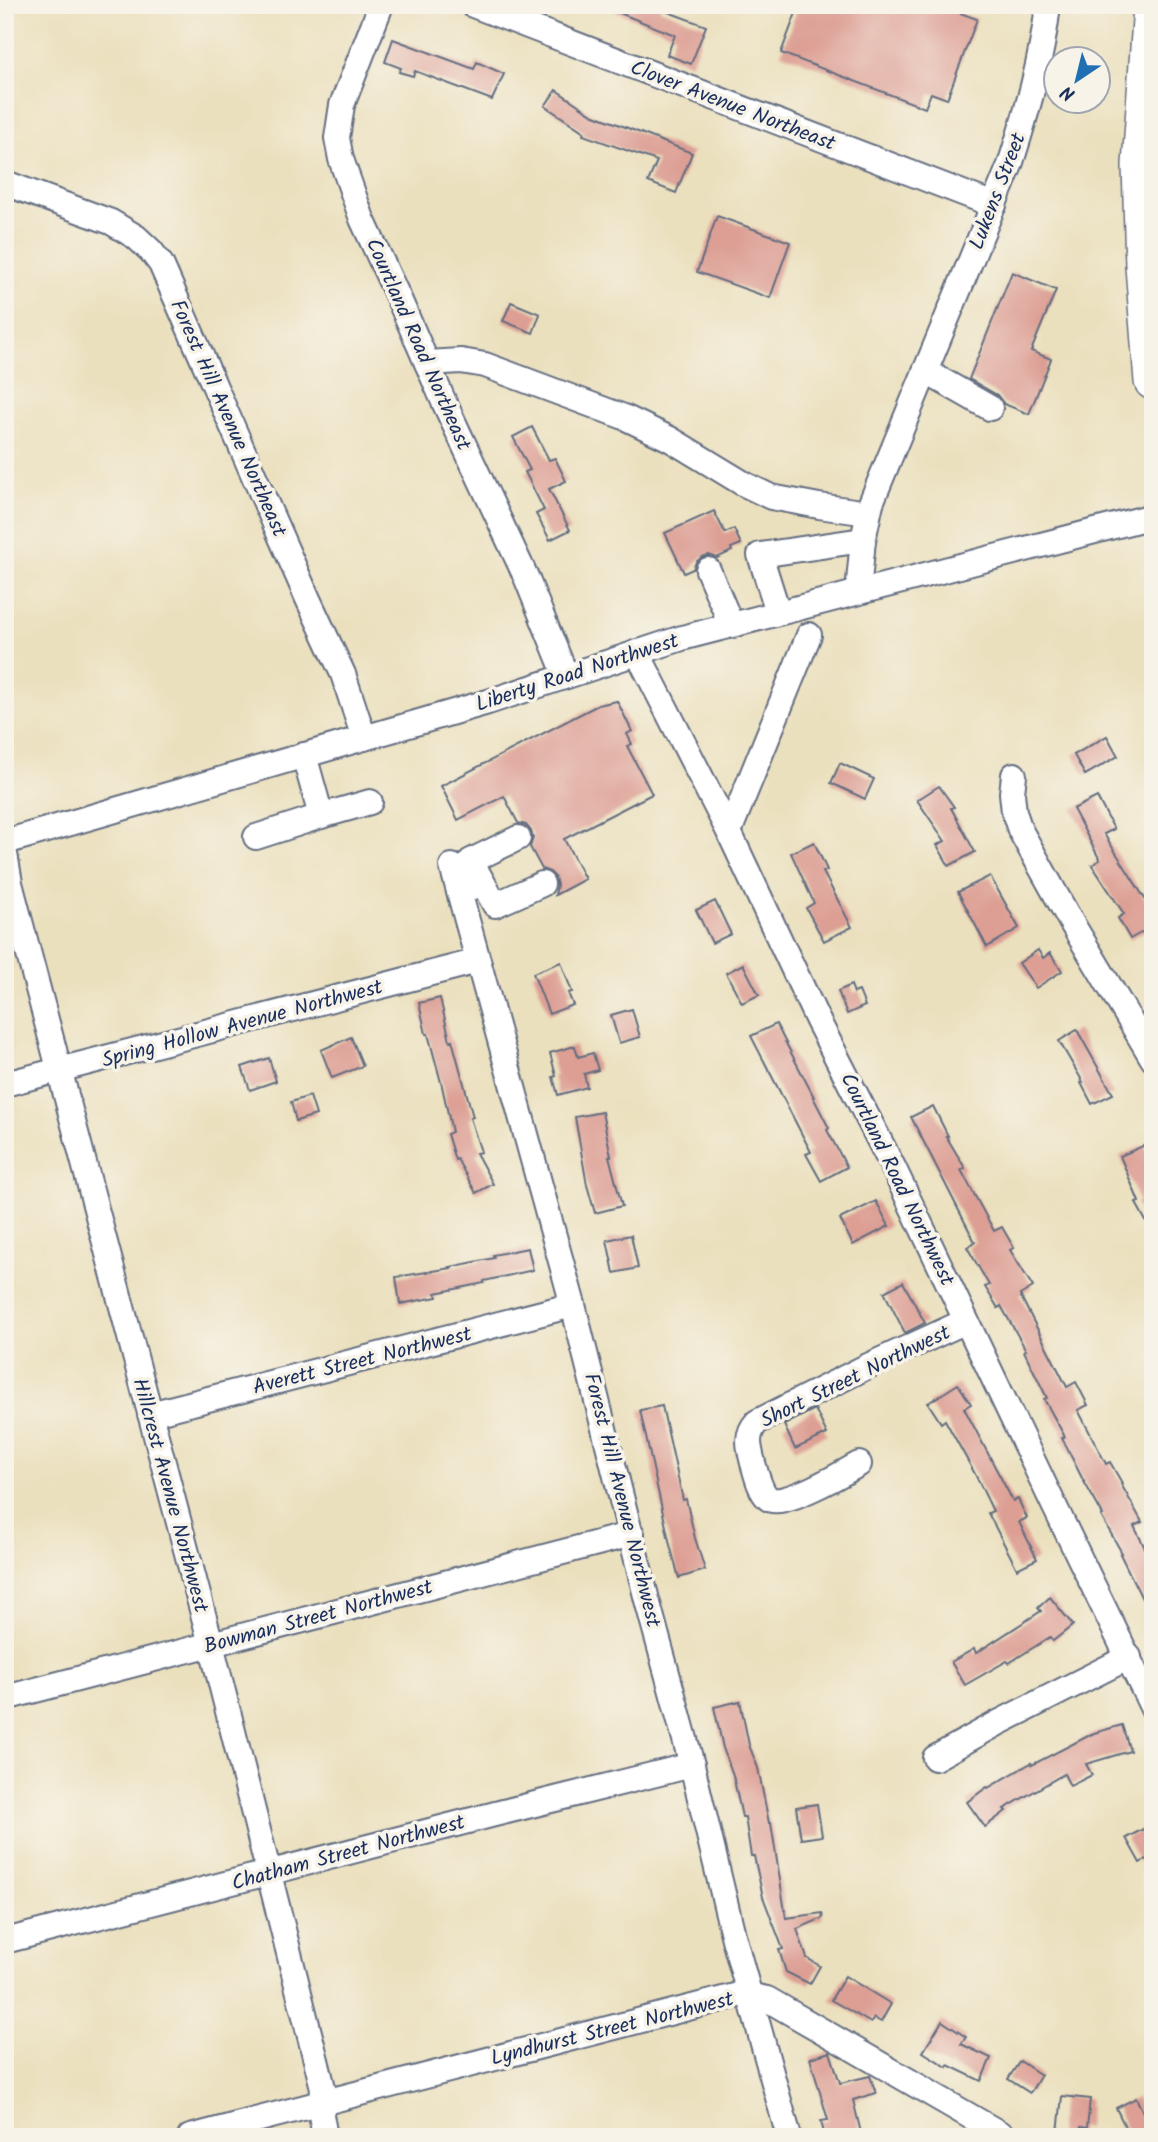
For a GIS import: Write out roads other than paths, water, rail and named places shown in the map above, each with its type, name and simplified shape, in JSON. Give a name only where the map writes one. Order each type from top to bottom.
[{"type":"highway","points":[[1152,5],[1141,165],[1144,266],[1153,381]]},
{"type":"street","name":"Courtland Road Northeast","points":[[381,5],[342,105],[337,138],[341,159],[362,219],[526,577],[566,676]]},
{"type":"street","name":"Clover Avenue Northeast","points":[[473,5],[994,205]]},
{"type":"street","name":"Lukens Street","points":[[858,592],[868,513],[1010,165],[1028,110],[1048,5]]},
{"type":"street","name":"Forest Hill Avenue Northeast","points":[[5,183],[111,222],[136,237],[152,251],[161,264],[343,674],[364,738]]},
{"type":"street","points":[[427,363],[461,361],[485,365],[624,417],[670,439],[744,484],[771,497],[868,513]]},
{"type":"street","points":[[925,370],[990,408]]},
{"type":"street","name":"Liberty Road Northwest","points":[[5,842],[488,702],[731,624],[1153,516]]},
{"type":"street","points":[[778,612],[760,555],[863,540]]},
{"type":"street","points":[[708,570],[731,624]]},
{"type":"street","points":[[729,831],[808,635]]},
{"type":"street","name":"Courtland Road Northwest","points":[[637,652],[729,831],[817,1019],[894,1169],[1153,1709]]},
{"type":"street","points":[[304,755],[321,816]]},
{"type":"street","points":[[1014,775],[1014,812],[1020,830],[1153,1059]]},
{"type":"street","points":[[256,837],[370,802]]},
{"type":"street","points":[[517,838],[471,861],[495,905],[542,884]]},
{"type":"street","name":"Hillcrest Avenue Northwest","points":[[5,854],[10,883],[270,1873],[323,2088],[321,2115],[325,2137]]},
{"type":"street","name":"Forest Hill Avenue Northwest","points":[[452,866],[573,1306],[721,1887],[789,2137]]},
{"type":"street","points":[[459,892],[483,883]]},
{"type":"street","name":"Spring Hollow Avenue Northwest","points":[[5,1084],[478,961]]},
{"type":"street","name":"Averett Street Northwest","points":[[150,1414],[573,1306]]},
{"type":"street","name":"Short Street Northwest","points":[[859,1464],[821,1485],[774,1502],[767,1498],[757,1476],[748,1438],[750,1429],[757,1422],[868,1366],[966,1321]]},
{"type":"street","name":"Bowman Street Northwest","points":[[5,1698],[632,1534]]},
{"type":"street","points":[[935,1758],[1129,1657]]},
{"type":"street","name":"Chatham Street Northwest","points":[[5,1941],[692,1765]]},
{"type":"street","name":"Lyndhurst Street Northwest","points":[[190,2137],[742,1994],[768,1999],[1006,2137]]}]
